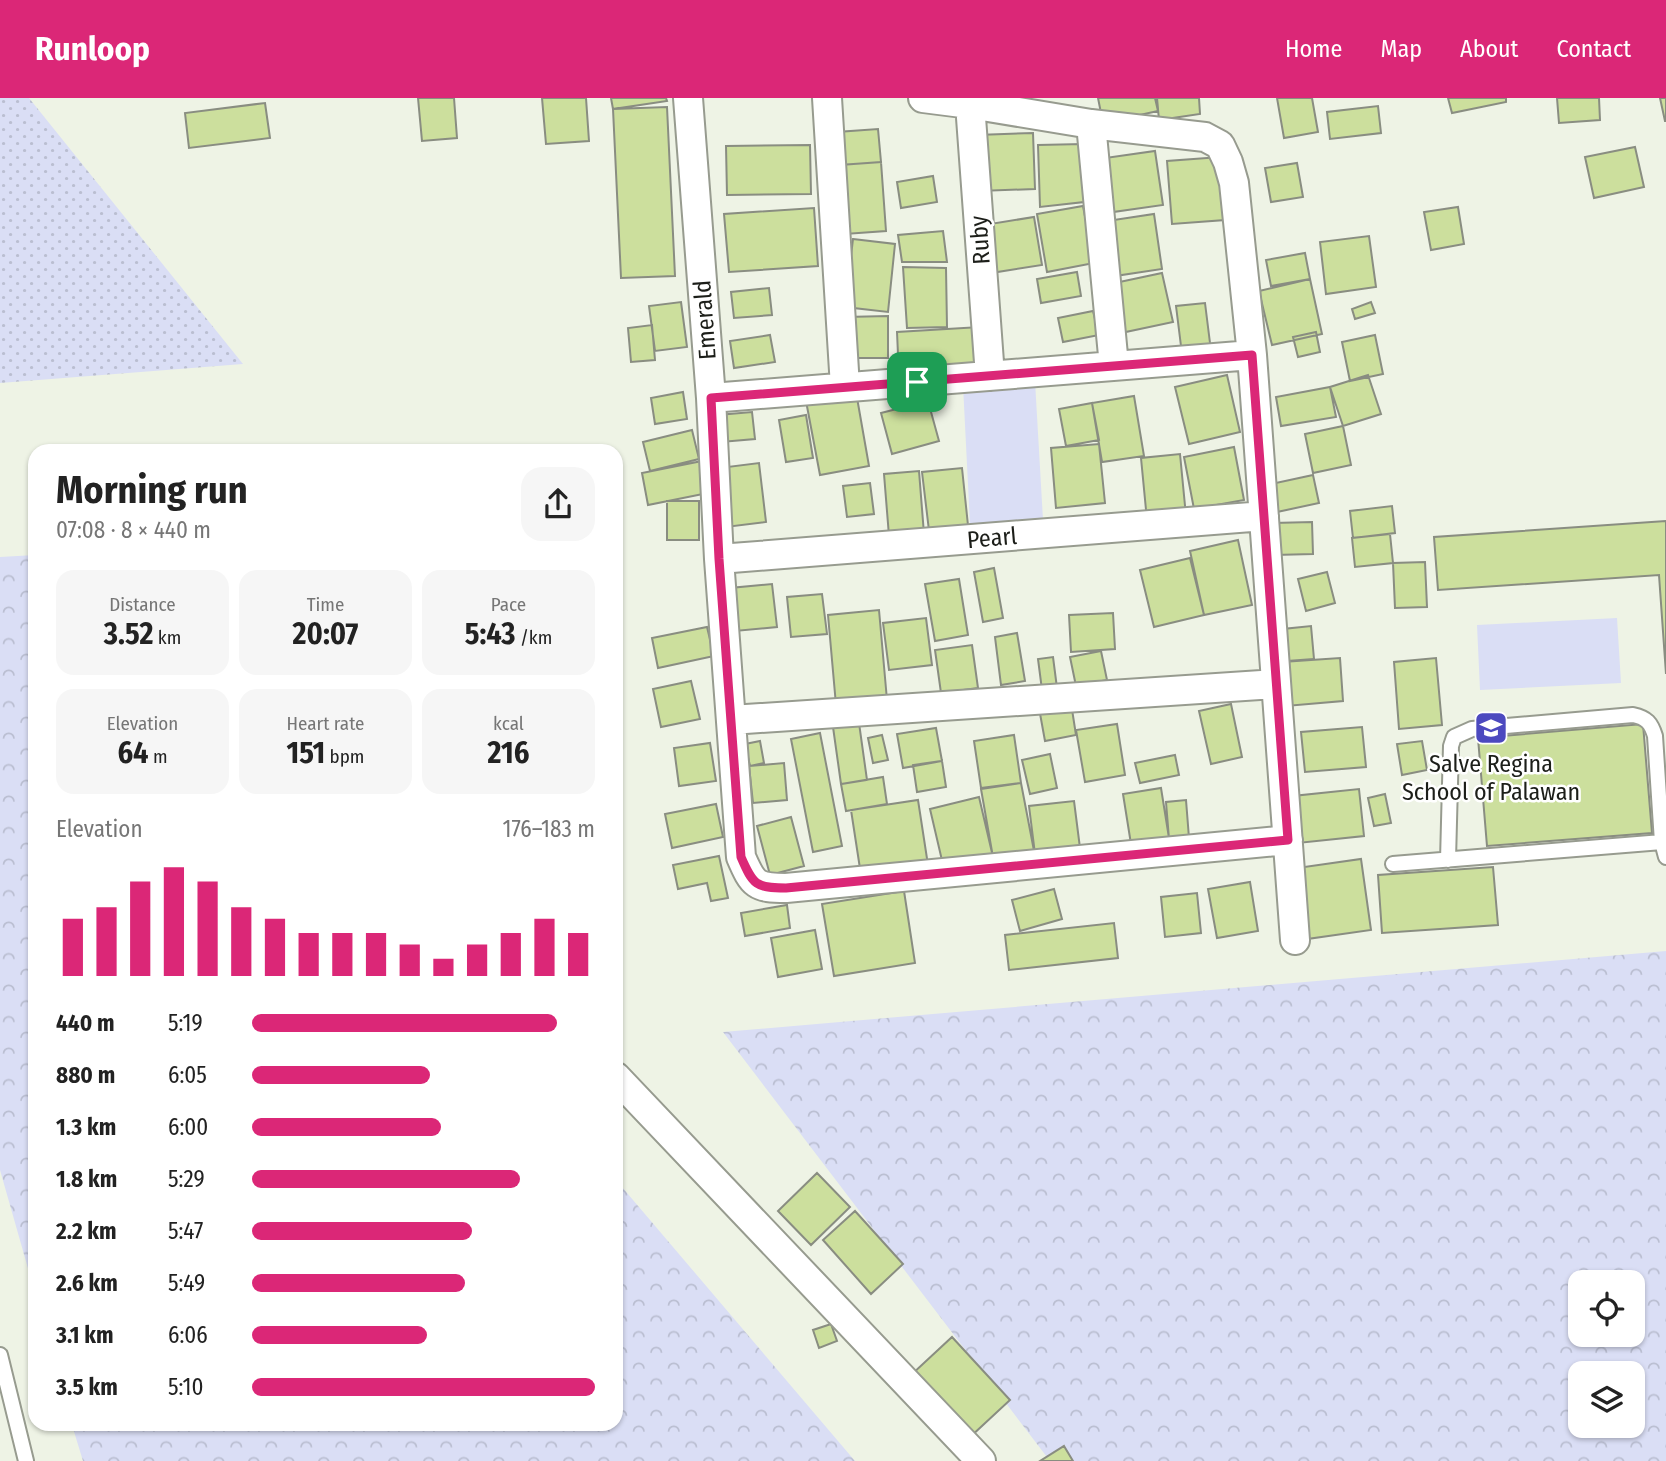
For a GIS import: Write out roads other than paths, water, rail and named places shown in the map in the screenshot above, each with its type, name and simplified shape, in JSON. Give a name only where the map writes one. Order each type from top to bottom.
[{"type":"street","name":"Emerald","points":[[688,98],[741,857],[751,878],[766,888],[800,887],[1288,840]]},
{"type":"street","points":[[827,98],[845,387]]},
{"type":"street","points":[[923,98],[1091,124],[1205,137],[1220,145],[1228,162],[1234,183],[1252,355],[1295,940]]},
{"type":"street","name":"Ruby","points":[[970,104],[990,376]]},
{"type":"street","points":[[1091,124],[1114,366]]},
{"type":"street","points":[[711,398],[1252,355]]},
{"type":"street","name":"Pearl","points":[[719,559],[1264,516]]},
{"type":"street","points":[[732,720],[1276,684]]},
{"type":"street","points":[[623,1084],[981,1461]]},
{"type":"lane","points":[[1393,864],[1664,850],[1655,736],[1651,724],[1642,717],[1633,715],[1472,729],[1454,737],[1451,746],[1448,860]]},
{"type":"lane","points":[[0,1355],[26,1461]]},
{"type":"place","name":"Salve Regina School of Palawan","points":[[1491,728]]}]
